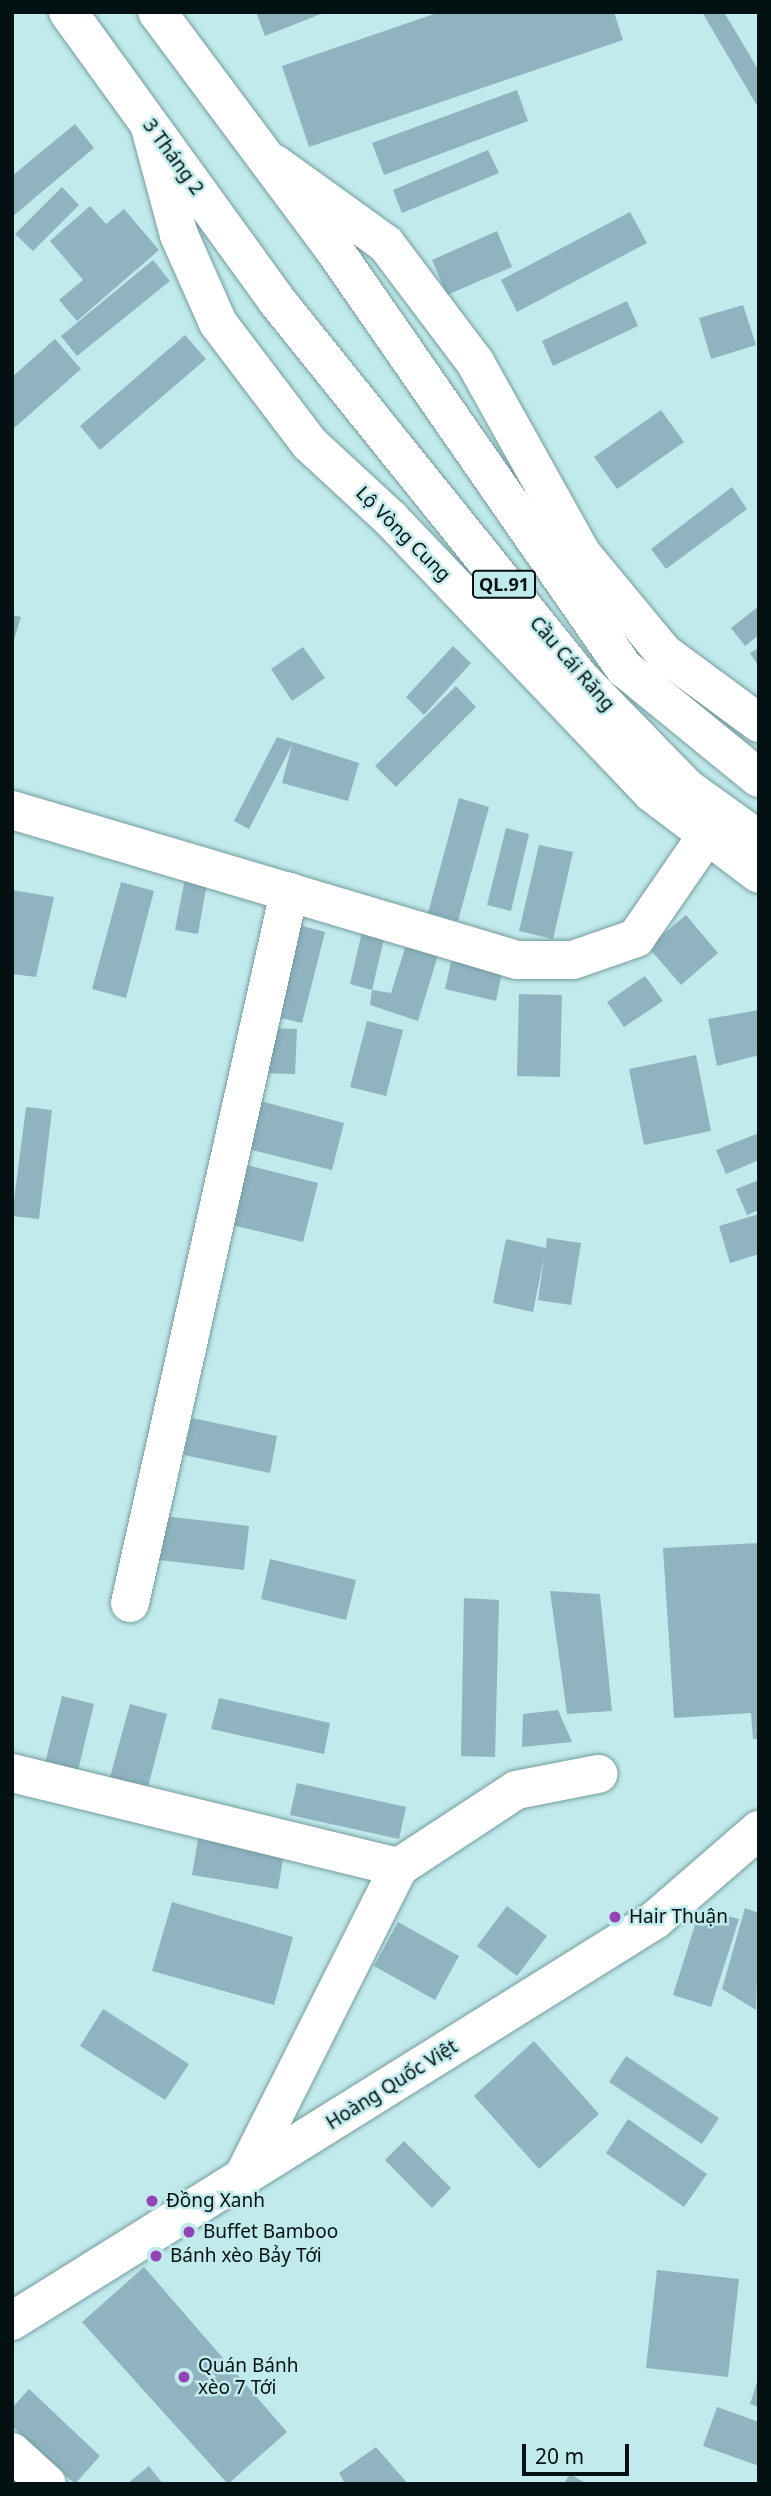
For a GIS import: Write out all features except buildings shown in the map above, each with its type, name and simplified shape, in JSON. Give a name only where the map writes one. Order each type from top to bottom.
[{"type":"main road","name":"3 Tháng 2","points":[[68,12],[277,301]]},
{"type":"main road","name":"QL.91","points":[[157,12],[267,159]]},
{"type":"main road","name":"Lộ Vòng Cung","points":[[150,124],[178,235],[218,323],[310,444],[391,519],[652,793],[759,874]]},
{"type":"main road","name":"Cầu Cái Răng","points":[[267,159],[333,248],[624,668],[759,778]]},
{"type":"main road","points":[[267,159],[386,244],[475,362],[582,554],[664,653],[759,723]]},
{"type":"main road","name":"Cầu Cái Răng","points":[[277,301],[583,681],[687,788],[759,840]]},
{"type":"main road","points":[[12,810],[517,960],[573,960],[636,938],[707,835]]},
{"type":"main road","points":[[130,1602],[289,892]]},
{"type":"main road","points":[[12,1773],[399,1867]]},
{"type":"main road","points":[[242,2179],[399,1867],[516,1790],[598,1774]]},
{"type":"main road","name":"Hoàng Quốc Việt","points":[[12,2321],[655,1920],[759,1830]]},
{"type":"main road","points":[[12,2452],[47,2484]]},
{"type":"place","name":"Hair Thuận","points":[[615,1917]]},
{"type":"place","name":"Đồng Xanh","points":[[152,2201]]},
{"type":"place","name":"Buffet Bamboo","points":[[189,2232]]},
{"type":"place","name":"Bánh xèo Bảy Tới","points":[[156,2256]]},
{"type":"place","name":"Quán Bánh xèo 7 Tới","points":[[184,2377]]}]
